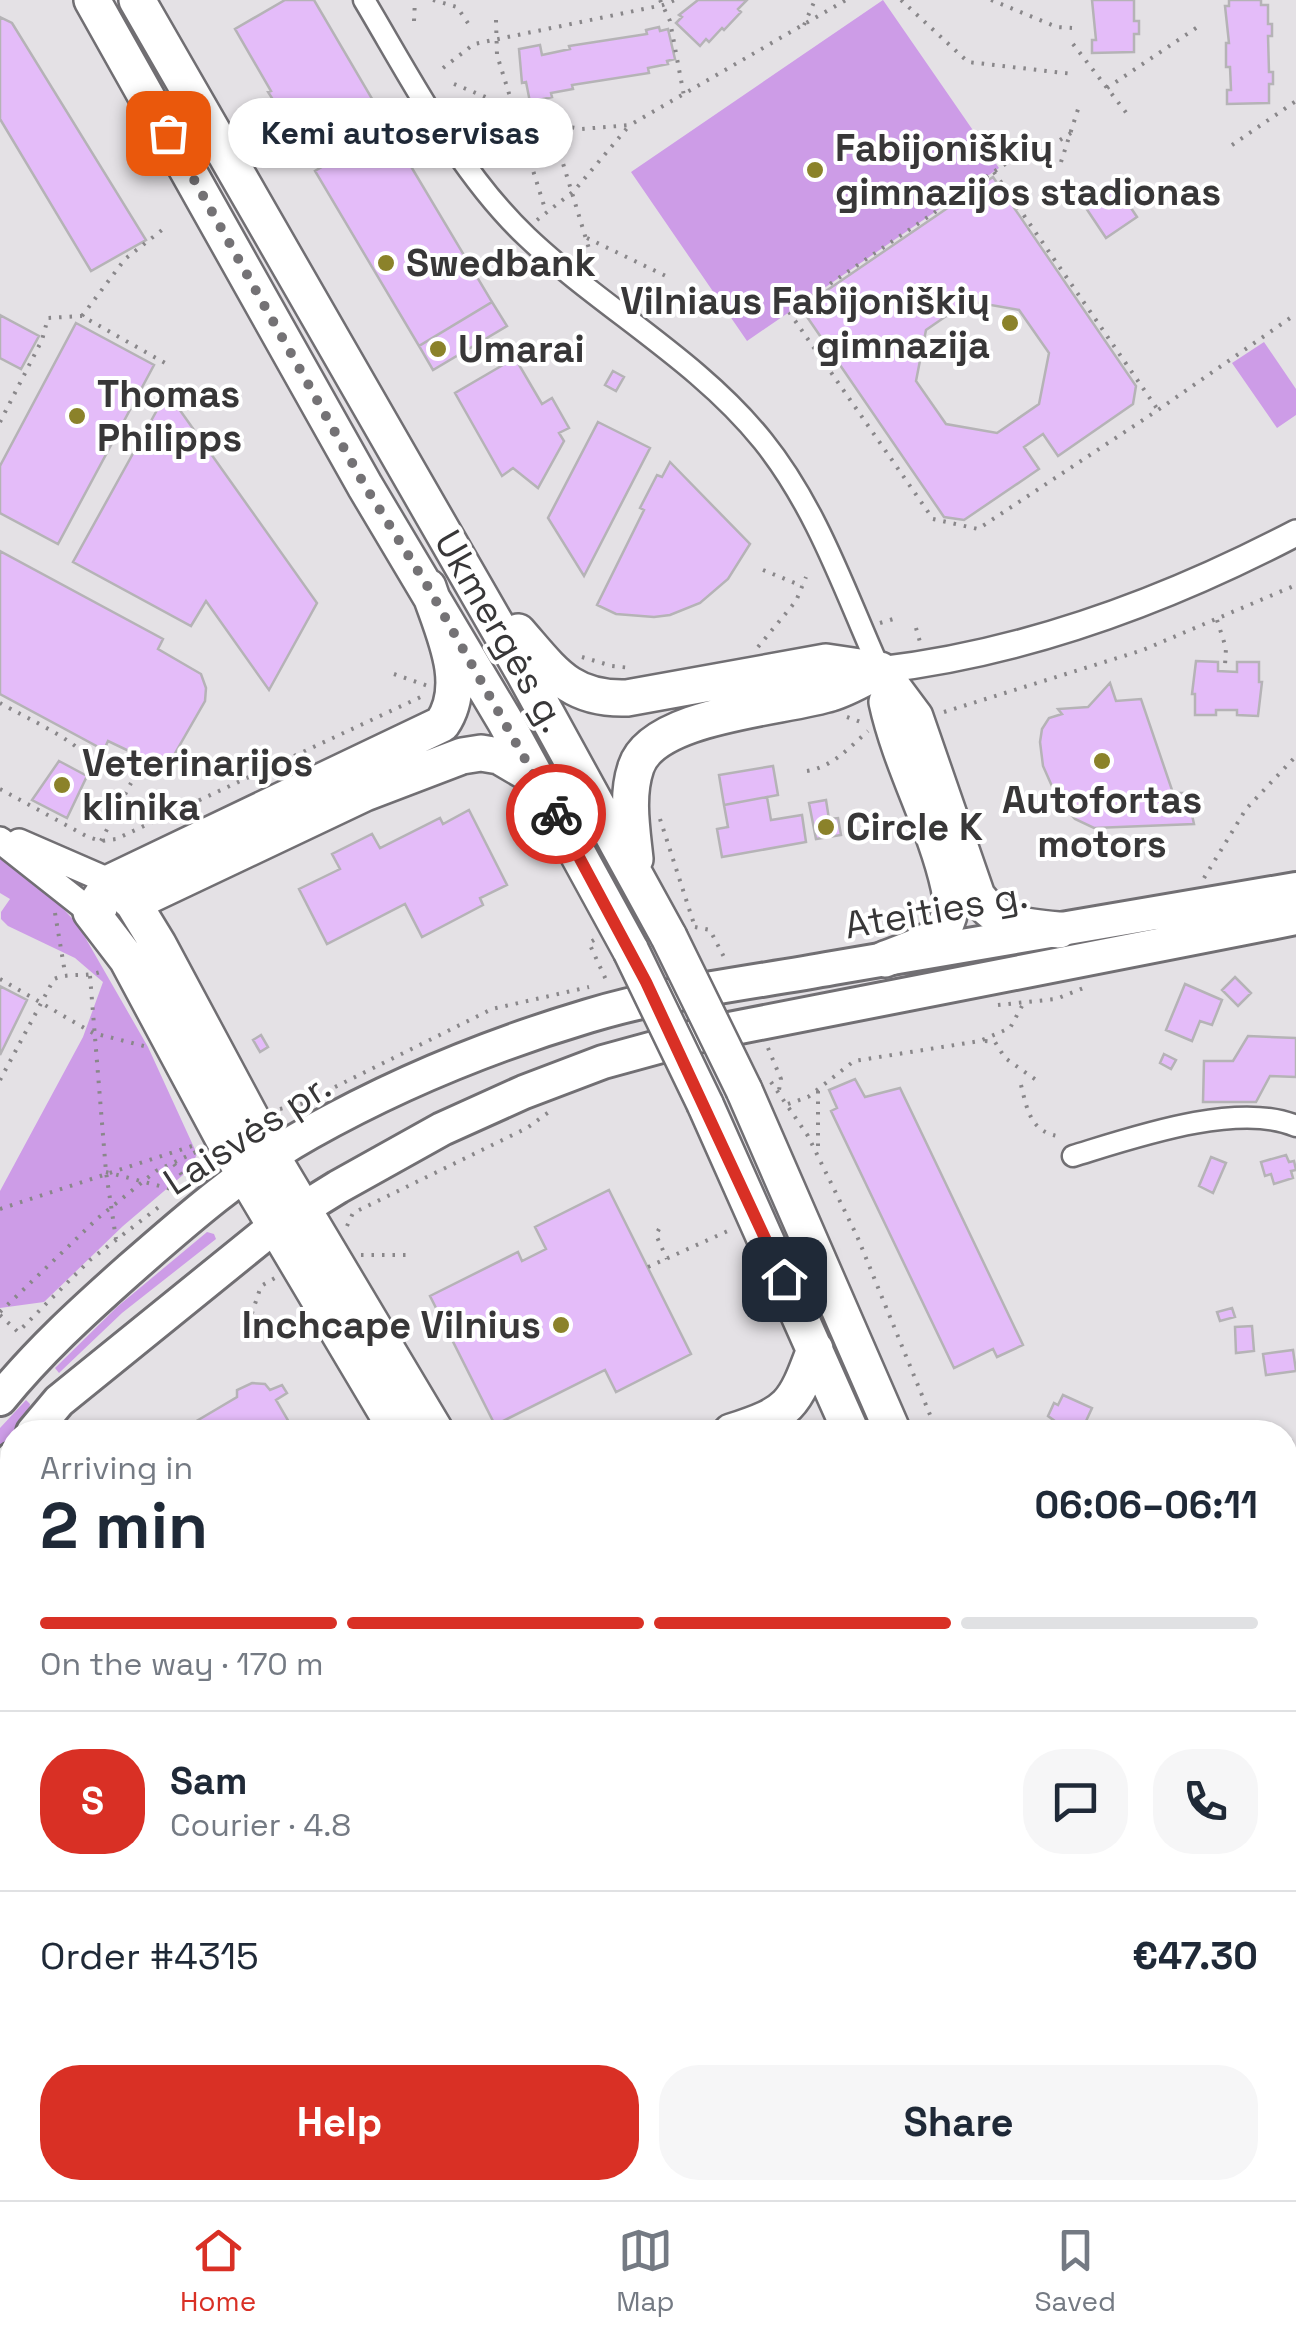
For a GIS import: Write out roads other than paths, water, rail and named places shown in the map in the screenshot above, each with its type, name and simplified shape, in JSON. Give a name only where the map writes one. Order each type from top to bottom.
[{"type":"highway","name":"Ukmergės g.","points":[[92,0],[365,486],[539,781],[631,952],[705,1104],[846,1420]]},
{"type":"highway","name":"Ukmergės g.","points":[[137,0],[637,875],[687,932],[905,1420]]},
{"type":"highway","points":[[468,579],[553,672],[581,693],[600,699],[627,698],[826,662],[880,670],[915,717],[976,896],[997,919],[1021,927],[1059,930]]},
{"type":"highway","points":[[392,1420],[259,1166],[127,959],[78,915],[442,724],[451,710],[455,680],[428,587]]},
{"type":"highway","points":[[637,875],[630,814],[632,786],[636,767],[650,746],[690,725],[834,693],[880,670]]},
{"type":"highway","points":[[880,670],[891,720],[950,890],[950,914],[942,930],[926,942],[885,959]]},
{"type":"highway","points":[[122,893],[462,756],[499,756],[539,781]]},
{"type":"highway","points":[[122,893],[259,1166]]},
{"type":"highway","points":[[289,1217],[428,1420]]},
{"type":"highway","points":[[762,1420],[787,1410],[816,1349]]},
{"type":"main road","name":"Ateities g.","points":[[590,1015],[700,990],[1296,890]]},
{"type":"main road","name":"Ateities g.","points":[[289,1217],[345,1200],[442,1129],[604,1062],[710,1032],[1296,918]]},
{"type":"main road","name":"Laisvės pr.","points":[[0,1399],[26,1366],[96,1299],[186,1220],[259,1166],[298,1120],[399,1087],[590,1015]]},
{"type":"main road","points":[[43,1420],[58,1401],[289,1217]]},
{"type":"street","points":[[364,0],[425,100],[499,207],[563,270],[717,393],[761,438],[818,528],[880,670],[926,664],[1064,631],[1146,603],[1296,534]]},
{"type":"street","points":[[0,837],[122,893]]},
{"type":"street","points":[[0,837],[78,915]]},
{"type":"street","points":[[1072,1156],[1167,1130],[1244,1117],[1267,1117],[1296,1126]]},
{"type":"place","name":"Kemi autoservisas","points":[[168,133]]},
{"type":"place","name":"Fabijoniškių gimnazijos stadionas","points":[[815,170]]},
{"type":"place","name":"Swedbank","points":[[386,263]]},
{"type":"place","name":"Vilniaus Fabijoniškių gimnazija","points":[[1010,323]]},
{"type":"place","name":"Umarai","points":[[438,349]]},
{"type":"place","name":"Thomas Philipps","points":[[77,416]]},
{"type":"place","name":"Autofortas motors","points":[[1102,761]]},
{"type":"place","name":"Veterinarijos klinika","points":[[62,785]]},
{"type":"place","name":"Circle K","points":[[826,827]]},
{"type":"place","name":"Inchcape Vilnius","points":[[561,1325]]}]
